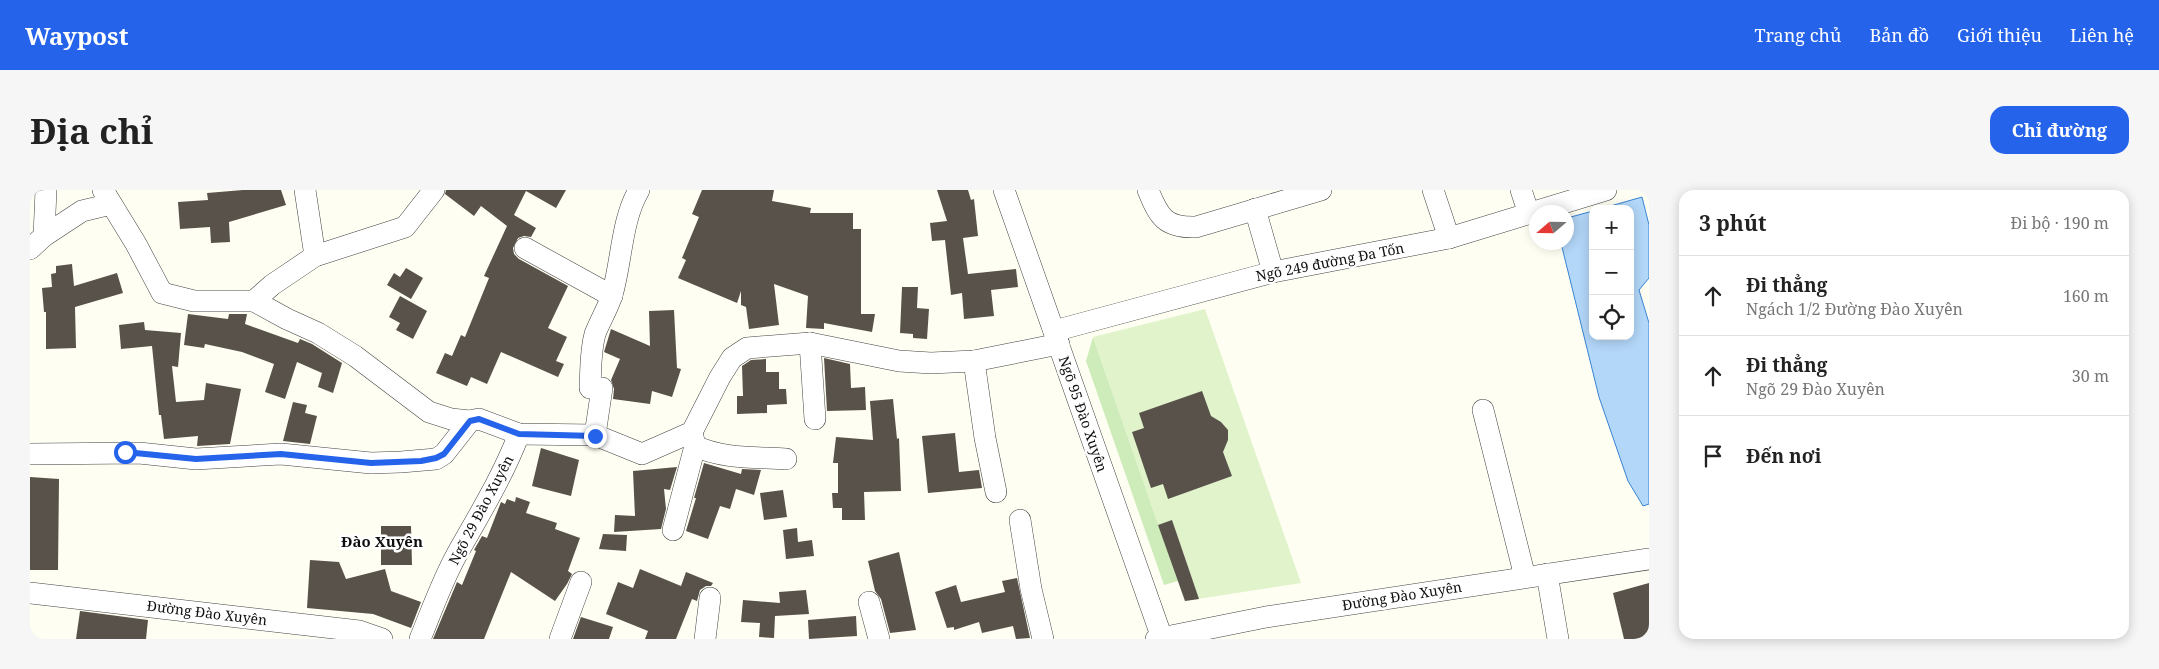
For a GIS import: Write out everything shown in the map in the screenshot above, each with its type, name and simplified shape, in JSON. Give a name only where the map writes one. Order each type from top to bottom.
[{"type":"street","points":[[37,243],[46,190]]},
{"type":"street","points":[[305,190],[315,256]]},
{"type":"street","points":[[254,302],[272,285],[315,256],[406,227],[434,190]]},
{"type":"street","points":[[595,436],[602,388],[590,388],[591,356],[595,335],[612,296],[623,239],[634,199],[639,190]]},
{"type":"street","name":"Ngõ 95 Đào Xuyên","points":[[1004,190],[1163,638]]},
{"type":"street","points":[[1148,190],[1160,213],[1171,224],[1183,227],[1196,227],[1321,190]]},
{"type":"street","points":[[1433,190],[1449,238]]},
{"type":"street","points":[[1521,190],[1529,214]]},
{"type":"street","name":"Ngõ 249 đường Đa Tốn","points":[[1558,205],[1606,190]]},
{"type":"street","points":[[37,243],[107,197],[162,293],[194,301],[254,302],[318,333],[355,356],[429,412],[451,419],[470,421],[479,419],[519,434],[595,436],[642,454],[693,439]]},
{"type":"street","points":[[1254,210],[1272,272]]},
{"type":"street","name":"Ngõ 249 đường Đa Tốn","points":[[1056,337],[1272,272],[1449,238],[1529,214]]},
{"type":"street","points":[[524,248],[612,296]]},
{"type":"street","points":[[673,530],[693,439],[720,377],[732,358],[747,348],[810,343],[899,361],[931,363],[974,361],[1056,337]]},
{"type":"street","points":[[810,343],[815,418]]},
{"type":"street","points":[[974,361],[985,438],[996,492]]},
{"type":"street","points":[[1483,410],[1525,577]]},
{"type":"street","points":[[30,454],[132,453],[196,459],[281,454],[371,463],[407,462],[436,458],[444,454],[470,421]]},
{"type":"street","name":"Ngõ 29 Đào Xuyên","points":[[420,639],[440,588],[457,554],[484,510],[519,434]]},
{"type":"street","points":[[693,439],[706,452],[786,459]]},
{"type":"street","points":[[1020,520],[1031,589],[1043,639]]},
{"type":"street","name":"Đường Đào Xuyên","points":[[1163,638],[1266,617],[1649,559]]},
{"type":"street","points":[[1547,574],[1558,639]]},
{"type":"street","points":[[560,639],[582,582]]},
{"type":"street","name":"Đường Đào Xuyên","points":[[30,593],[359,631],[382,639]]},
{"type":"street","points":[[705,639],[710,598]]},
{"type":"street","points":[[869,602],[879,639]]},
{"type":"green space","points":[[1205,309],[1301,583],[1185,601],[1093,337]]},
{"type":"green space","points":[[1093,337],[1178,581],[1164,585],[1086,361]]},
{"type":"water","points":[[1642,197],[1649,225],[1649,278],[1639,290],[1649,323],[1649,504],[1643,506],[1628,481],[1599,397],[1563,250],[1574,250],[1574,216],[1589,212],[1589,340],[1634,340],[1634,205],[1614,205]]},
{"type":"building","points":[[243,190],[281,190],[286,205],[229,222],[230,242],[211,243],[210,227],[180,229],[178,202],[208,200],[207,193]]},
{"type":"building","points":[[446,190],[566,190],[556,208],[526,191],[514,215],[536,228],[531,237],[524,236],[518,238],[513,248],[514,254],[519,259],[568,286],[548,328],[567,337],[556,361],[564,364],[558,377],[501,352],[487,384],[471,377],[467,386],[436,373],[445,353],[452,356],[461,335],[465,337],[489,278],[484,276],[507,226],[481,206],[474,216],[445,194]]},
{"type":"building","points":[[702,190],[774,190],[772,201],[811,208],[810,213],[853,213],[853,229],[861,229],[861,314],[875,314],[872,332],[824,323],[824,329],[806,328],[808,296],[774,284],[779,325],[749,329],[746,307],[741,305],[741,291],[737,303],[678,278],[686,260],[682,258],[699,217],[692,214]]},
{"type":"building","points":[[937,190],[968,190],[971,200],[974,199],[978,236],[963,238],[968,274],[1016,269],[1018,287],[991,290],[994,316],[964,319],[962,293],[951,295],[945,240],[932,241],[930,223],[947,221]]},
{"type":"building","points":[[72,264],[74,286],[117,273],[123,293],[75,307],[76,348],[46,349],[46,312],[44,312],[42,288],[52,287],[51,274],[56,273],[56,266]]},
{"type":"building","points":[[406,268],[423,278],[411,299],[387,285],[394,273],[400,277]]},
{"type":"building","points":[[902,287],[918,287],[917,308],[929,309],[927,339],[913,338],[913,334],[900,333]]},
{"type":"building","points":[[400,296],[427,311],[413,339],[396,330],[400,323],[389,317]]},
{"type":"building","points":[[674,310],[677,368],[681,369],[672,397],[652,391],[650,404],[613,399],[614,389],[611,380],[620,359],[604,352],[611,329],[650,346],[649,311]]},
{"type":"building","points":[[188,314],[228,319],[229,314],[247,314],[245,324],[298,343],[300,339],[312,344],[342,363],[333,393],[318,387],[322,373],[297,362],[285,399],[265,392],[274,364],[242,352],[205,344],[204,348],[184,345]]},
{"type":"building","points":[[144,322],[145,330],[181,333],[178,367],[172,366],[176,402],[204,400],[206,383],[241,389],[230,444],[197,446],[198,436],[164,439],[161,415],[159,415],[152,346],[121,349],[119,325]]},
{"type":"building","points":[[824,358],[850,364],[851,388],[865,387],[866,410],[827,411]]},
{"type":"building","points":[[766,359],[766,372],[779,372],[779,389],[786,389],[787,404],[767,405],[767,413],[737,414],[737,396],[743,396],[742,366],[751,360]]},
{"type":"building","points":[[1202,391],[1211,416],[1221,422],[1228,430],[1228,440],[1223,452],[1232,476],[1168,499],[1163,484],[1151,488],[1132,432],[1144,428],[1139,413]]},
{"type":"building","points":[[893,399],[897,439],[899,438],[901,491],[864,492],[865,520],[842,520],[842,508],[833,508],[832,493],[838,493],[838,463],[833,463],[836,437],[873,440],[870,401]]},
{"type":"building","points":[[293,402],[307,405],[305,413],[317,416],[310,444],[283,441]]},
{"type":"building","points":[[955,433],[959,472],[979,470],[982,488],[928,493],[922,436]]},
{"type":"building","points":[[541,448],[579,460],[571,496],[532,486]]},
{"type":"building","points":[[704,463],[741,474],[742,469],[761,470],[754,495],[736,489],[730,509],[720,506],[708,539],[686,531]]},
{"type":"building","points":[[677,467],[670,490],[664,489],[666,509],[661,529],[614,532],[615,515],[635,516],[633,471]]},
{"type":"building","points":[[30,477],[59,479],[58,570],[30,570]]},
{"type":"building","points":[[783,490],[787,517],[764,520],[760,493]]},
{"type":"building","points":[[516,497],[530,502],[526,513],[557,523],[555,529],[580,538],[568,571],[572,574],[567,584],[555,601],[511,572],[484,639],[433,639],[457,582],[462,585],[476,551],[474,550],[482,536],[487,538],[501,502],[505,504],[507,499],[515,502]]},
{"type":"building","points":[[1172,520],[1199,599],[1185,601],[1158,525]]},
{"type":"building","points":[[381,526],[411,526],[412,565],[381,565]]},
{"type":"building","points":[[797,528],[798,542],[812,540],[814,556],[786,559],[783,530]]},
{"type":"building","points":[[603,534],[627,535],[626,551],[599,549]]},
{"type":"building","points":[[899,552],[916,630],[890,633],[881,599],[875,591],[868,561]]},
{"type":"building","points":[[310,560],[339,562],[346,579],[385,569],[391,591],[421,602],[411,628],[373,614],[307,608]]},
{"type":"building","points":[[640,569],[681,586],[686,572],[713,583],[711,586],[706,586],[700,590],[697,601],[692,599],[676,639],[645,639],[648,631],[606,614],[618,582],[633,588]]},
{"type":"building","points":[[1017,578],[1030,638],[1016,639],[1013,626],[982,633],[979,622],[954,630],[954,627],[947,628],[935,592],[956,585],[961,602],[1005,592],[1002,581]]},
{"type":"building","points":[[1649,583],[1649,639],[1624,639],[1613,593]]},
{"type":"building","points":[[806,590],[809,614],[775,616],[774,638],[759,637],[760,623],[741,622],[743,600],[780,603],[779,592]]},
{"type":"building","points":[[80,611],[148,620],[146,639],[76,639]]},
{"type":"building","points":[[856,616],[857,636],[809,639],[808,620]]},
{"type":"building","points":[[581,617],[613,627],[609,639],[573,639]]},
{"type":"district","name":"Đào Xuyên","points":[[382,542]]},
{"type":"route","points":[[125,452],[196,459],[281,454],[371,463],[421,461],[444,454],[470,421],[479,419],[519,434],[551,433],[595,436]]}]
